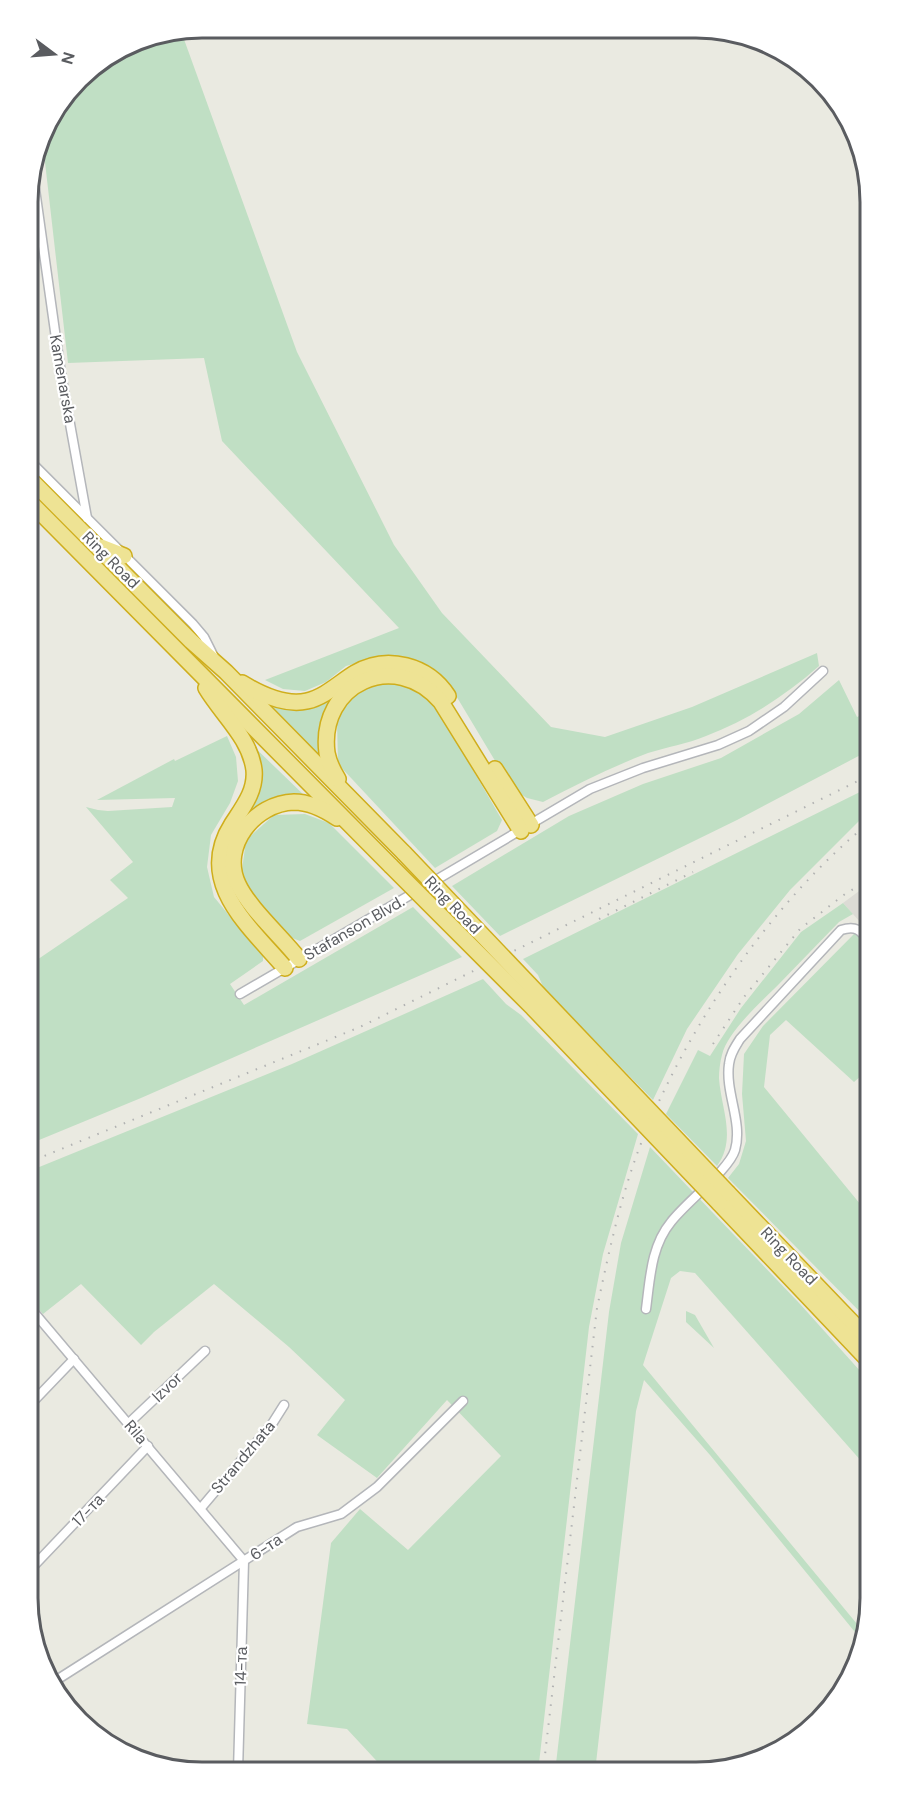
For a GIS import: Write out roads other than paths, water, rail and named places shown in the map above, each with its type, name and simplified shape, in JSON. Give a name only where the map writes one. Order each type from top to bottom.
[{"type":"highway","name":"Ring Road","points":[[38,487],[404,853],[723,1198],[859,1350]]},
{"type":"highway","name":"Ring Road","points":[[38,511],[723,1198],[859,1330]]},
{"type":"highway","points":[[96,544],[124,556]]},
{"type":"highway","points":[[222,669],[261,692],[291,702],[309,701],[320,697],[354,673],[378,664],[391,663],[419,670],[431,677],[443,689],[526,828]]},
{"type":"highway","points":[[194,667],[209,694],[241,736],[250,754],[254,771],[253,787],[247,801],[227,831],[220,849],[221,881],[236,910],[285,968]]},
{"type":"highway","points":[[374,823],[338,781],[330,765],[327,753],[328,729],[340,698],[368,679],[391,675],[416,681],[432,691],[526,828]]},
{"type":"highway","points":[[299,959],[237,883],[233,867],[235,848],[242,831],[255,817],[268,808],[295,802],[324,810],[360,834]]},
{"type":"street","name":"Kamenarska","points":[[38,211],[61,374],[87,518]]},
{"type":"street","points":[[38,469],[193,624],[204,637],[222,669]]},
{"type":"street","name":"Stafanson Blvd.","points":[[240,994],[590,789],[643,768],[718,745],[749,731],[783,707],[823,671]]},
{"type":"street","points":[[646,1309],[651,1264],[662,1235],[670,1222],[722,1169],[734,1153],[737,1139],[729,1083],[729,1064],[732,1052],[740,1039],[841,930],[850,927],[859,931]]},
{"type":"street","name":"Rila","points":[[38,1317],[244,1561]]},
{"type":"street","name":"Izvor","points":[[129,1424],[205,1351]]},
{"type":"street","points":[[38,1397],[74,1359]]},
{"type":"street","name":"6-та","points":[[59,1678],[297,1527],[341,1514],[376,1487],[463,1401]]},
{"type":"street","name":"Strandzhata","points":[[201,1508],[272,1424],[284,1405]]},
{"type":"street","name":"17-та","points":[[38,1561],[148,1446]]},
{"type":"street","name":"14-та","points":[[238,1762],[244,1561]]},
{"type":"railway","points":[[38,1159],[360,1027],[860,780]]},
{"type":"railway","points":[[544,1762],[597,1308],[619,1211],[637,1154],[678,1062],[733,973],[798,891],[860,831]]},
{"type":"railway","points":[[599,919],[693,872]]},
{"type":"railway","points":[[713,1044],[744,997],[800,929],[860,885]]}]
